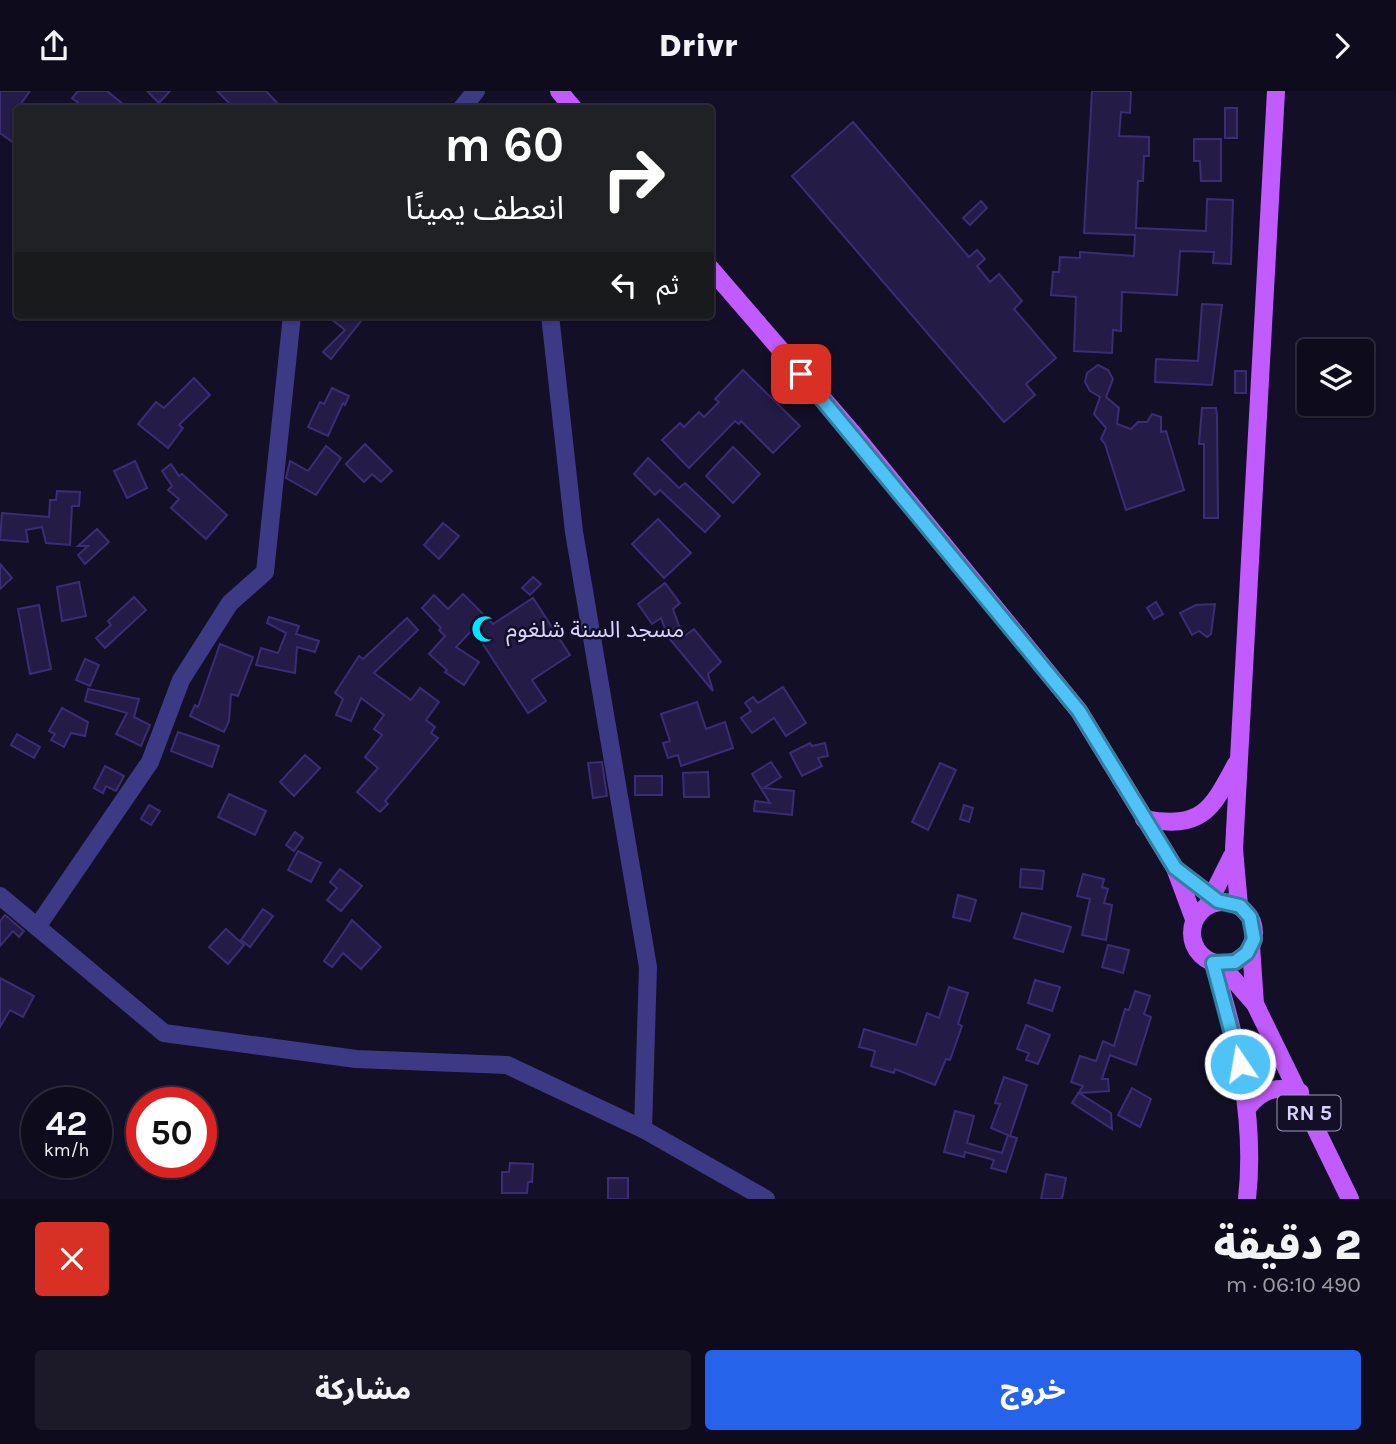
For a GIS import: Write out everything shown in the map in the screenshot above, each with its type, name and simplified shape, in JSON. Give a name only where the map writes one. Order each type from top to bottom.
[{"type":"main road","points":[[559,91],[571,105]]},
{"type":"main road","points":[[1240,906],[1234,849],[1276,91]]},
{"type":"main road","name":"RN 5","points":[[714,273],[856,437],[1079,711],[1175,868],[1194,919],[1191,934],[1195,949],[1216,963],[1255,1004],[1350,1199]]},
{"type":"main road","points":[[1144,819],[1165,823],[1193,821],[1216,801],[1239,757]]},
{"type":"main road","points":[[1194,919],[1213,901],[1234,849]]},
{"type":"main road","name":"RN 5","points":[[1175,868],[1213,901],[1240,906],[1253,924],[1251,946],[1255,1004]]},
{"type":"main road","points":[[1247,1199],[1248,1107],[1216,963],[1241,958],[1251,946]]},
{"type":"main road","points":[[1248,1107],[1255,1098],[1276,1088],[1300,1092]]},
{"type":"street","points":[[465,105],[477,91]]},
{"type":"street","points":[[37,926],[150,762],[181,680],[230,603],[265,572],[292,319]]},
{"type":"street","points":[[550,319],[575,532],[648,967],[643,1129]]},
{"type":"street","points":[[0,896],[164,1033],[356,1059],[507,1065],[643,1129],[766,1199]]},
{"type":"building","points":[[0,91],[30,91],[20,105],[14,105],[14,143],[0,133]]},
{"type":"building","points":[[78,91],[107,91],[124,105],[81,105],[72,98]]},
{"type":"building","points":[[147,91],[170,91],[159,103]]},
{"type":"building","points":[[217,91],[266,91],[279,105],[231,105]]},
{"type":"building","points":[[1092,91],[1131,91],[1130,113],[1121,112],[1119,136],[1149,137],[1149,156],[1144,156],[1143,181],[1138,181],[1136,228],[1206,231],[1207,199],[1233,200],[1231,264],[1213,263],[1214,252],[1180,251],[1177,295],[1122,292],[1121,331],[1113,330],[1112,353],[1074,351],[1076,297],[1051,295],[1053,272],[1059,272],[1060,257],[1080,258],[1080,252],[1134,256],[1135,235],[1084,233]]},
{"type":"building","points":[[1225,108],[1237,108],[1237,138],[1225,138]]},
{"type":"building","points":[[853,122],[969,257],[977,250],[985,259],[977,266],[990,282],[999,274],[1022,301],[1014,309],[1056,358],[1026,384],[1035,395],[1004,422],[792,176]]},
{"type":"building","points":[[1194,139],[1221,139],[1221,181],[1201,181],[1200,161],[1194,161]]},
{"type":"building","points":[[981,201],[987,208],[970,225],[963,218]]},
{"type":"building","points":[[1202,304],[1222,305],[1212,385],[1155,382],[1156,359],[1198,361]]},
{"type":"building","points":[[331,319],[361,321],[331,359],[323,352],[345,330]]},
{"type":"building","points":[[1098,365],[1108,370],[1113,379],[1106,397],[1119,408],[1117,424],[1131,429],[1138,422],[1147,422],[1152,414],[1161,417],[1161,432],[1166,431],[1184,490],[1126,510],[1105,444],[1101,439],[1106,428],[1094,414],[1100,397],[1090,391],[1085,382],[1087,373]]},
{"type":"building","points":[[743,370],[800,426],[773,453],[741,421],[739,424],[735,421],[689,468],[662,440],[680,423],[684,427],[699,412],[704,417],[719,402],[715,399]]},
{"type":"building","points":[[1235,371],[1246,371],[1246,393],[1235,393]]},
{"type":"building","points":[[194,378],[210,395],[179,425],[183,428],[168,448],[138,424],[156,402],[164,408]]},
{"type":"building","points":[[332,388],[349,396],[328,436],[308,427],[320,402],[324,404]]},
{"type":"building","points":[[1202,408],[1216,408],[1218,518],[1204,518],[1204,444],[1199,444]]},
{"type":"building","points":[[365,444],[392,471],[381,482],[372,474],[364,482],[346,464]]},
{"type":"building","points":[[326,446],[341,458],[316,495],[286,478],[290,461],[308,471]]},
{"type":"building","points":[[733,447],[760,474],[733,503],[706,476]]},
{"type":"building","points":[[648,458],[679,488],[685,483],[720,516],[705,532],[660,490],[655,495],[634,474]]},
{"type":"building","points":[[135,461],[147,488],[127,498],[114,471]]},
{"type":"building","points":[[171,464],[179,476],[182,474],[227,515],[206,539],[171,508],[179,499],[168,490],[172,486],[162,471]]},
{"type":"building","points":[[57,491],[80,492],[79,506],[72,506],[70,545],[46,543],[42,527],[26,530],[28,542],[0,540],[2,513],[49,517],[50,500],[56,500]]},
{"type":"building","points":[[658,519],[691,553],[664,578],[632,544]]},
{"type":"building","points":[[443,523],[459,536],[439,559],[424,545]]},
{"type":"building","points":[[97,529],[109,542],[85,564],[78,555],[88,546],[78,546]]},
{"type":"building","points":[[0,564],[12,578],[0,589]]},
{"type":"building","points":[[533,577],[541,584],[530,595],[522,588]]},
{"type":"building","points":[[79,582],[86,616],[62,621],[57,587]]},
{"type":"building","points":[[665,583],[680,603],[673,609],[683,637],[694,629],[721,662],[708,674],[713,691],[668,637],[661,618],[652,624],[638,604]]},
{"type":"building","points":[[463,594],[493,624],[533,598],[570,655],[532,680],[546,701],[528,713],[473,629],[456,647],[479,662],[464,685],[445,672],[447,670],[429,654],[445,636],[422,608],[434,595],[448,609]]},
{"type":"building","points":[[134,597],[146,610],[105,648],[96,638],[111,625],[108,621]]},
{"type":"building","points":[[1156,602],[1163,614],[1154,619],[1147,608]]},
{"type":"building","points":[[1215,604],[1211,634],[1207,637],[1199,631],[1192,635],[1180,613],[1196,605]]},
{"type":"building","points":[[39,605],[51,669],[30,674],[18,609]]},
{"type":"building","points":[[269,617],[299,626],[296,634],[319,641],[315,652],[297,647],[295,673],[256,665],[261,648],[278,653],[286,633],[267,623]]},
{"type":"building","points":[[407,618],[418,630],[374,673],[411,700],[420,688],[439,702],[426,720],[435,727],[431,733],[438,738],[385,801],[388,804],[380,812],[357,792],[378,768],[365,757],[382,735],[374,729],[384,715],[361,698],[351,721],[336,715],[343,699],[335,693],[359,656],[363,659]]},
{"type":"building","points":[[220,644],[253,657],[238,696],[231,694],[229,721],[224,732],[190,716],[195,705],[198,707]]},
{"type":"building","points":[[85,659],[99,665],[90,686],[76,680]]},
{"type":"building","points":[[783,687],[806,723],[786,736],[774,718],[752,733],[741,718],[751,711],[745,703],[753,697],[758,703]]},
{"type":"building","points":[[88,689],[139,699],[134,717],[150,725],[141,746],[116,734],[127,713],[85,701]]},
{"type":"building","points":[[697,702],[706,729],[725,722],[733,748],[681,766],[678,755],[668,758],[663,743],[670,741],[661,714]]},
{"type":"building","points":[[62,708],[88,722],[85,736],[71,733],[64,747],[51,740],[55,734],[49,731]]},
{"type":"building","points":[[178,732],[219,746],[212,767],[171,751]]},
{"type":"building","points":[[17,734],[40,747],[34,758],[11,745]]},
{"type":"building","points":[[810,743],[812,746],[825,743],[828,756],[818,758],[822,766],[802,776],[790,753]]},
{"type":"building","points":[[305,755],[320,768],[294,796],[280,782]]},
{"type":"building","points":[[602,762],[607,796],[593,798],[588,763]]},
{"type":"building","points":[[771,762],[781,777],[764,788],[794,791],[792,815],[754,811],[755,801],[770,803],[752,774]]},
{"type":"building","points":[[940,763],[956,770],[928,830],[912,822]]},
{"type":"building","points":[[105,766],[124,776],[116,791],[106,786],[103,793],[94,788]]},
{"type":"building","points":[[708,772],[709,797],[684,797],[683,773]]},
{"type":"building","points":[[635,776],[662,776],[662,795],[635,795]]},
{"type":"building","points":[[229,794],[266,811],[255,835],[218,817]]},
{"type":"building","points":[[149,805],[160,811],[151,825],[141,819]]},
{"type":"building","points":[[964,805],[973,808],[969,822],[960,819]]},
{"type":"building","points":[[295,832],[303,838],[294,851],[286,845]]},
{"type":"building","points":[[298,851],[321,863],[311,882],[288,870]]},
{"type":"building","points":[[340,869],[362,886],[341,911],[327,900],[337,888],[330,882]]},
{"type":"building","points":[[1021,869],[1044,871],[1042,889],[1020,887]]},
{"type":"building","points":[[1083,874],[1104,879],[1102,887],[1108,889],[1104,903],[1112,905],[1106,940],[1082,935],[1090,899],[1077,896]]},
{"type":"building","points":[[958,895],[976,900],[970,921],[953,917]]},
{"type":"building","points":[[263,909],[273,916],[250,947],[241,940]]},
{"type":"building","points":[[1022,913],[1071,927],[1063,952],[1014,938]]},
{"type":"building","points":[[5,915],[24,931],[19,937],[13,931],[0,946],[0,921]]},
{"type":"building","points":[[352,920],[381,947],[361,969],[343,953],[332,967],[324,961]]},
{"type":"building","points":[[226,929],[244,945],[228,964],[209,947]]},
{"type":"building","points":[[1108,945],[1129,950],[1123,973],[1102,967]]},
{"type":"building","points":[[0,978],[34,996],[23,1017],[10,1010],[0,1027]]},
{"type":"building","points":[[1035,980],[1060,987],[1052,1011],[1028,1003]]},
{"type":"building","points":[[949,987],[968,993],[958,1024],[962,1026],[950,1060],[946,1059],[935,1085],[895,1069],[894,1073],[871,1066],[875,1051],[859,1047],[864,1029],[916,1045],[927,1013],[939,1018]]},
{"type":"building","points":[[1135,991],[1150,996],[1144,1014],[1151,1017],[1136,1065],[1110,1055],[1102,1079],[1108,1079],[1109,1091],[1079,1093],[1111,1113],[1112,1129],[1072,1103],[1083,1086],[1071,1082],[1080,1056],[1096,1061],[1103,1041],[1114,1046],[1125,1009],[1129,1010]]},
{"type":"building","points":[[1026,1025],[1050,1035],[1038,1064],[1026,1060],[1029,1053],[1017,1049]]},
{"type":"building","points":[[1004,1077],[1027,1085],[1010,1136],[1017,1138],[1006,1172],[991,1168],[994,1160],[965,1152],[964,1157],[944,1152],[955,1111],[974,1116],[967,1143],[1002,1153],[1008,1135],[991,1128],[1000,1104],[995,1103]]},
{"type":"building","points":[[1132,1088],[1151,1099],[1140,1127],[1118,1115]]},
{"type":"building","points":[[510,1163],[533,1164],[532,1182],[528,1182],[527,1193],[502,1193],[502,1172],[509,1172]]},
{"type":"building","points":[[1046,1174],[1066,1178],[1062,1199],[1041,1199]]},
{"type":"building","points":[[608,1178],[628,1178],[628,1199],[608,1199]]},
{"type":"place","name":"مسجد السنة شلغوم","points":[[485,629]]},
{"type":"route","points":[[801,374],[856,437],[1079,711],[1175,868],[1218,901],[1240,906],[1250,917],[1254,939],[1247,953],[1235,962],[1213,963],[1240,1064]]}]
